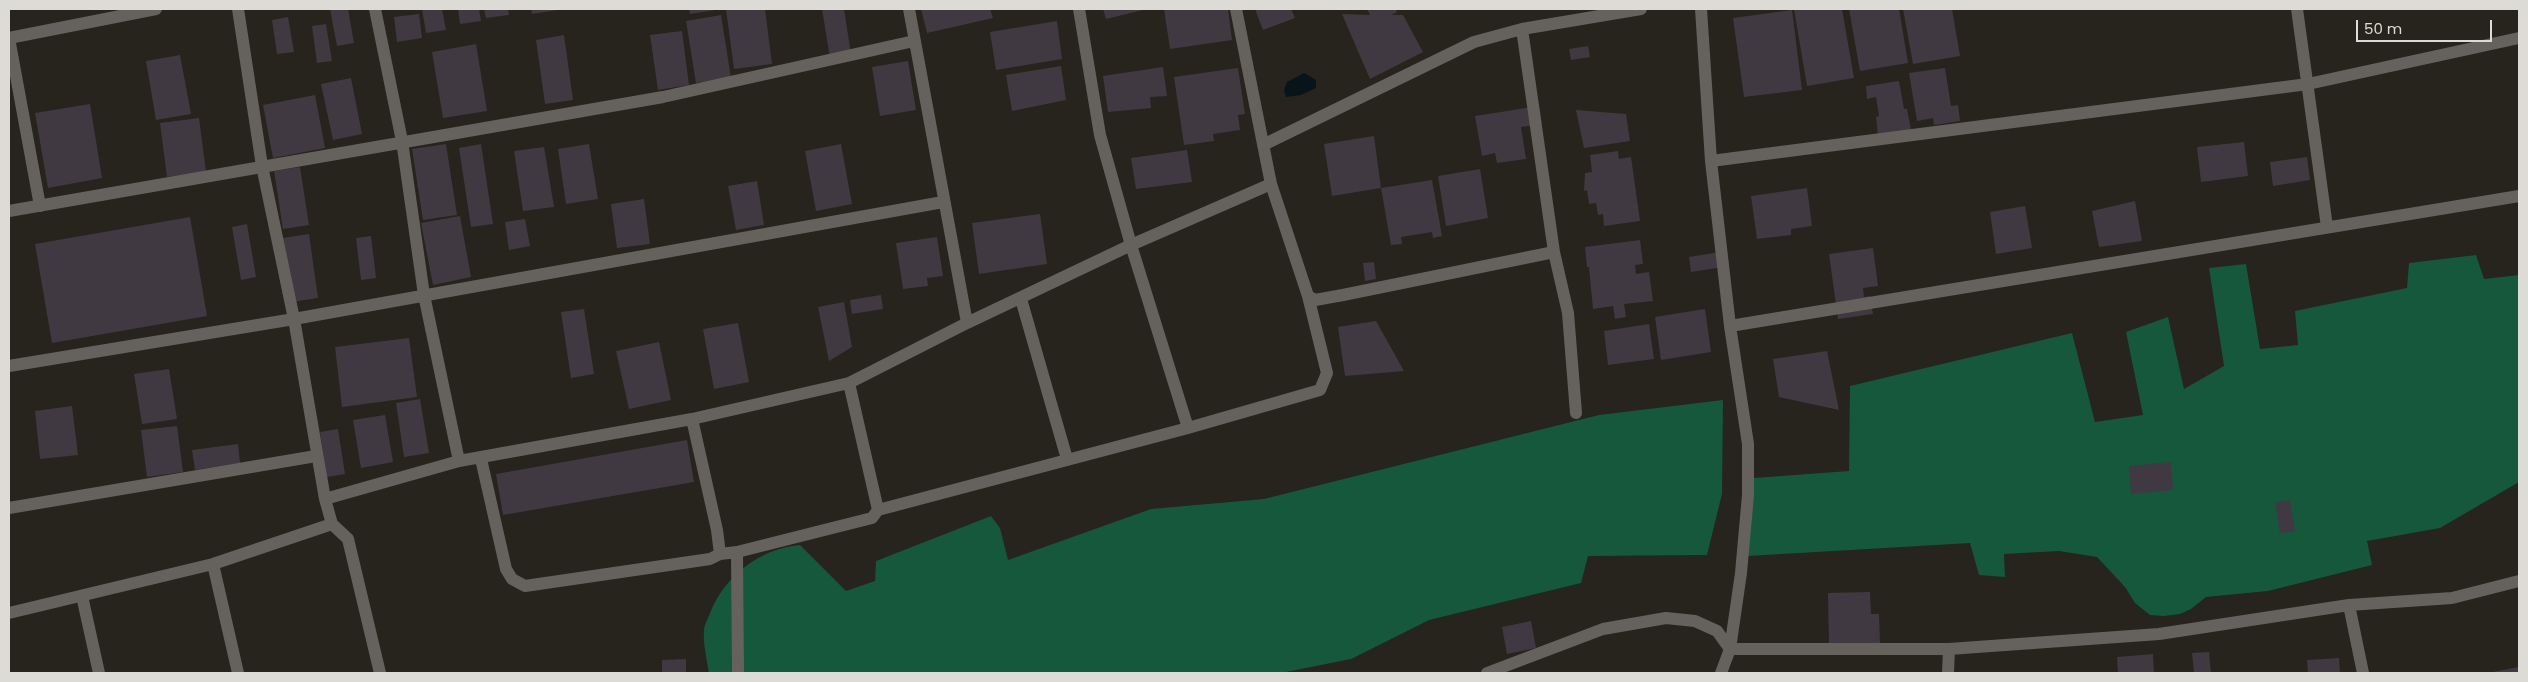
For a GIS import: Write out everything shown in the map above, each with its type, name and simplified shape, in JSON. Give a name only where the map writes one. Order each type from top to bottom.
[{"type":"street","points":[[40,206],[9,38],[156,9]]},
{"type":"street","points":[[238,9],[262,166],[294,319],[316,456],[325,499],[332,524],[348,540],[380,673]]},
{"type":"street","points":[[375,9],[402,141],[424,295],[459,461]]},
{"type":"street","points":[[909,9],[966,323]]},
{"type":"street","points":[[1079,9],[1100,134],[1131,245],[1188,428]]},
{"type":"street","points":[[481,459],[506,569],[512,580],[525,586],[710,559],[720,554],[737,552],[872,518],[878,510],[1188,428],[1320,390],[1327,373],[1308,296],[1271,184],[1236,9]]},
{"type":"street","points":[[1263,145],[1474,42],[1522,29],[1641,9]]},
{"type":"street","points":[[1701,9],[1711,161],[1730,326],[1748,444],[1748,495],[1741,573],[1730,649],[1721,673]]},
{"type":"street","points":[[2297,9],[2327,227]]},
{"type":"street","points":[[1522,29],[1554,252],[1568,313],[1576,413]]},
{"type":"street","points":[[1711,161],[2308,84],[2519,38]]},
{"type":"street","points":[[9,211],[402,141],[664,98],[914,41]]},
{"type":"street","points":[[325,499],[459,461],[481,459],[692,419],[849,383],[966,323],[1021,299],[1131,245],[1271,184]]},
{"type":"street","points":[[1730,326],[2519,196]]},
{"type":"street","points":[[9,366],[294,319],[943,202]]},
{"type":"street","points":[[1308,296],[1315,300],[1343,295],[1554,252]]},
{"type":"street","points":[[1021,299],[1067,459]]},
{"type":"street","points":[[849,383],[878,510]]},
{"type":"street","points":[[692,419],[717,530],[720,554]]},
{"type":"street","points":[[9,508],[316,456]]},
{"type":"street","points":[[9,613],[213,564],[332,524]]},
{"type":"street","points":[[737,552],[738,673]]},
{"type":"street","points":[[213,564],[238,673]]},
{"type":"street","points":[[1730,649],[1949,649],[2159,634],[2349,605],[2452,598],[2519,581]]},
{"type":"street","points":[[82,596],[99,673]]},
{"type":"street","points":[[2349,605],[2363,673]]},
{"type":"street","points":[[1487,673],[1604,629],[1666,618],[1694,621],[1717,631],[1730,649]]},
{"type":"street","points":[[1948,673],[1949,649]]},
{"type":"green space","points":[[2476,255],[2484,279],[2519,275],[2519,482],[2440,528],[2367,541],[2372,565],[2268,591],[2206,597],[2191,609],[2180,614],[2164,616],[2150,615],[2135,603],[2125,587],[2097,557],[2059,551],[2004,554],[2005,577],[1979,575],[1970,543],[1748,556],[1754,478],[1849,471],[1850,386],[2072,333],[2095,422],[2143,415],[2126,332],[2168,317],[2184,389],[2224,366],[2209,268],[2246,264],[2260,349],[2298,345],[2295,311],[2407,288],[2409,263]]},
{"type":"green space","points":[[1723,400],[1722,494],[1707,555],[1588,556],[1581,583],[1429,620],[1351,659],[1281,673],[709,673],[704,629],[716,600],[734,576],[745,567],[771,552],[785,548],[800,545],[846,591],[875,581],[876,561],[991,516],[1000,528],[1008,560],[1151,509],[1264,499],[1599,415]]},
{"type":"shaded area","points":[[1304,73],[1316,80],[1316,88],[1301,95],[1286,97],[1284,90],[1287,82]]},
{"type":"building","points":[[330,9],[348,9],[354,43],[337,46]]},
{"type":"building","points":[[422,9],[442,9],[446,30],[426,33]]},
{"type":"building","points":[[458,9],[479,9],[481,21],[460,24]]},
{"type":"building","points":[[484,9],[508,9],[509,15],[486,18]]},
{"type":"building","points":[[531,9],[558,9],[558,10],[532,14]]},
{"type":"building","points":[[689,9],[715,9],[715,10],[690,14]]},
{"type":"building","points":[[726,9],[765,9],[772,64],[734,69]]},
{"type":"building","points":[[822,9],[844,9],[851,54],[830,58]]},
{"type":"building","points":[[921,9],[990,9],[993,18],[927,33]]},
{"type":"building","points":[[1103,9],[1147,9],[1106,19]]},
{"type":"building","points":[[1164,9],[1228,9],[1232,40],[1170,49]]},
{"type":"building","points":[[1255,9],[1291,9],[1295,18],[1263,30]]},
{"type":"building","points":[[1367,9],[1396,9],[1397,12],[1391,15],[1403,15],[1423,52],[1370,79],[1342,14],[1370,15]]},
{"type":"building","points":[[1794,9],[1842,9],[1854,78],[1807,86]]},
{"type":"building","points":[[1849,9],[1899,9],[1908,63],[1860,71]]},
{"type":"building","points":[[1903,9],[1952,9],[1960,56],[1913,64]]},
{"type":"building","points":[[1792,10],[1802,90],[1744,97],[1733,18]]},
{"type":"building","points":[[419,14],[422,38],[397,42],[394,17]]},
{"type":"building","points":[[721,15],[731,78],[696,83],[686,21]]},
{"type":"building","points":[[288,17],[294,52],[277,54],[272,20]]},
{"type":"building","points":[[1057,21],[1062,59],[996,70],[990,32]]},
{"type":"building","points":[[326,24],[332,61],[317,63],[312,26]]},
{"type":"building","points":[[682,31],[689,85],[658,90],[650,35]]},
{"type":"building","points":[[564,35],[573,100],[545,104],[536,40]]},
{"type":"building","points":[[476,44],[487,111],[443,118],[432,52]]},
{"type":"building","points":[[1588,46],[1590,57],[1571,60],[1569,49]]},
{"type":"building","points":[[180,55],[191,114],[156,120],[146,61]]},
{"type":"building","points":[[908,61],[916,110],[880,116],[872,67]]},
{"type":"building","points":[[1061,66],[1066,100],[1012,111],[1006,75]]},
{"type":"building","points":[[1163,67],[1167,96],[1150,97],[1151,108],[1108,112],[1103,76]]},
{"type":"building","points":[[1238,68],[1245,114],[1238,115],[1240,130],[1213,134],[1214,141],[1184,145],[1174,77]]},
{"type":"building","points":[[1945,68],[1951,106],[1958,105],[1960,121],[1934,125],[1933,118],[1917,121],[1909,73]]},
{"type":"building","points":[[351,78],[362,134],[333,140],[321,84]]},
{"type":"building","points":[[1899,81],[1904,109],[1907,109],[1911,130],[1878,135],[1876,117],[1879,116],[1876,97],[1867,99],[1866,86]]},
{"type":"building","points":[[315,95],[325,148],[273,158],[263,105]]},
{"type":"building","points":[[90,104],[102,178],[48,188],[35,113]]},
{"type":"building","points":[[1539,106],[1542,124],[1521,127],[1526,159],[1497,163],[1495,153],[1482,156],[1475,116]]},
{"type":"building","points":[[1576,110],[1626,114],[1630,141],[1584,148]]},
{"type":"building","points":[[199,118],[206,172],[167,177],[160,123]]},
{"type":"building","points":[[1374,136],[1381,188],[1332,196],[1324,144]]},
{"type":"building","points":[[2244,142],[2248,176],[2201,182],[2197,147]]},
{"type":"building","points":[[446,144],[457,215],[423,220],[412,149]]},
{"type":"building","points":[[481,144],[493,224],[471,227],[459,148]]},
{"type":"building","points":[[589,144],[598,199],[566,204],[558,149]]},
{"type":"building","points":[[841,144],[852,204],[816,211],[805,151]]},
{"type":"building","points":[[544,147],[554,207],[523,211],[514,151]]},
{"type":"building","points":[[1187,150],[1192,182],[1136,189],[1131,158]]},
{"type":"building","points":[[1618,151],[1619,159],[1631,157],[1640,221],[1604,226],[1603,214],[1598,215],[1596,203],[1589,204],[1587,190],[1584,191],[1585,173],[1592,172],[1590,155]]},
{"type":"building","points":[[2307,157],[2310,180],[2273,186],[2270,162]]},
{"type":"building","points":[[300,167],[309,225],[283,229],[274,171]]},
{"type":"building","points":[[1480,169],[1488,218],[1446,226],[1438,176]]},
{"type":"building","points":[[1432,180],[1442,236],[1433,238],[1432,232],[1401,237],[1402,244],[1391,245],[1381,188]]},
{"type":"building","points":[[757,181],[764,225],[736,230],[728,186]]},
{"type":"building","points":[[1807,188],[1812,226],[1791,229],[1791,235],[1757,239],[1751,196]]},
{"type":"building","points":[[644,199],[650,244],[617,248],[611,204]]},
{"type":"building","points":[[2135,201],[2142,241],[2099,247],[2092,211]]},
{"type":"building","points":[[2025,206],[2032,248],[1996,254],[1990,212]]},
{"type":"building","points":[[1040,214],[1047,264],[979,274],[972,223]]},
{"type":"building","points":[[460,216],[471,277],[433,285],[421,223]]},
{"type":"building","points":[[190,217],[207,316],[52,343],[35,244]]},
{"type":"building","points":[[525,219],[530,246],[509,250],[505,222]]},
{"type":"building","points":[[247,224],[256,277],[241,280],[232,227]]},
{"type":"building","points":[[309,234],[318,298],[292,302],[283,238]]},
{"type":"building","points":[[371,236],[376,278],[361,280],[356,238]]},
{"type":"building","points":[[937,237],[943,276],[927,278],[928,286],[903,289],[896,243]]},
{"type":"building","points":[[1640,240],[1643,264],[1635,265],[1636,274],[1649,272],[1653,301],[1624,304],[1626,317],[1615,319],[1613,306],[1593,309],[1585,247]]},
{"type":"building","points":[[1873,248],[1878,286],[1863,288],[1864,297],[1870,296],[1873,314],[1838,319],[1829,254]]},
{"type":"building","points":[[1720,252],[1723,267],[1691,272],[1689,257]]},
{"type":"building","points":[[1374,262],[1376,279],[1365,281],[1363,263]]},
{"type":"building","points":[[881,295],[883,309],[852,314],[850,300]]},
{"type":"building","points":[[844,302],[852,347],[829,361],[818,307]]},
{"type":"building","points":[[584,309],[594,374],[571,378],[561,312]]},
{"type":"building","points":[[1705,309],[1711,352],[1661,360],[1655,317]]},
{"type":"building","points":[[1376,321],[1404,371],[1345,376],[1338,327]]},
{"type":"building","points":[[738,323],[749,382],[714,389],[703,329]]},
{"type":"building","points":[[1649,324],[1654,359],[1608,365],[1604,331]]},
{"type":"building","points":[[409,338],[417,397],[342,407],[335,347]]},
{"type":"building","points":[[659,342],[671,400],[629,409],[616,351]]},
{"type":"building","points":[[1827,351],[1839,410],[1779,397],[1773,359]]},
{"type":"building","points":[[169,369],[177,419],[142,424],[134,374]]},
{"type":"building","points":[[420,399],[429,453],[404,457],[396,403]]},
{"type":"building","points":[[72,406],[78,455],[40,459],[35,411]]},
{"type":"building","points":[[385,415],[393,462],[361,468],[353,420]]},
{"type":"building","points":[[177,426],[183,472],[147,477],[141,430]]},
{"type":"building","points":[[338,429],[345,474],[327,477],[320,432]]},
{"type":"building","points":[[687,440],[694,482],[503,515],[496,474]]},
{"type":"building","points":[[238,444],[240,463],[195,470],[192,450]]},
{"type":"building","points":[[2171,462],[2173,490],[2131,494],[2129,466]]},
{"type":"building","points":[[2290,500],[2295,531],[2280,533],[2275,502]]},
{"type":"building","points":[[1870,592],[1871,614],[1879,614],[1880,644],[1829,645],[1828,593]]},
{"type":"building","points":[[1531,621],[1536,648],[1507,654],[1502,627]]},
{"type":"building","points":[[2209,652],[2211,673],[2194,673],[2192,653]]},
{"type":"building","points":[[2153,654],[2154,673],[2118,673],[2117,657]]},
{"type":"building","points":[[2339,658],[2340,673],[2308,673],[2307,660]]},
{"type":"building","points":[[686,659],[686,673],[662,673],[662,660]]},
{"type":"building","points":[[2518,667],[2519,673],[2493,672]]}]
